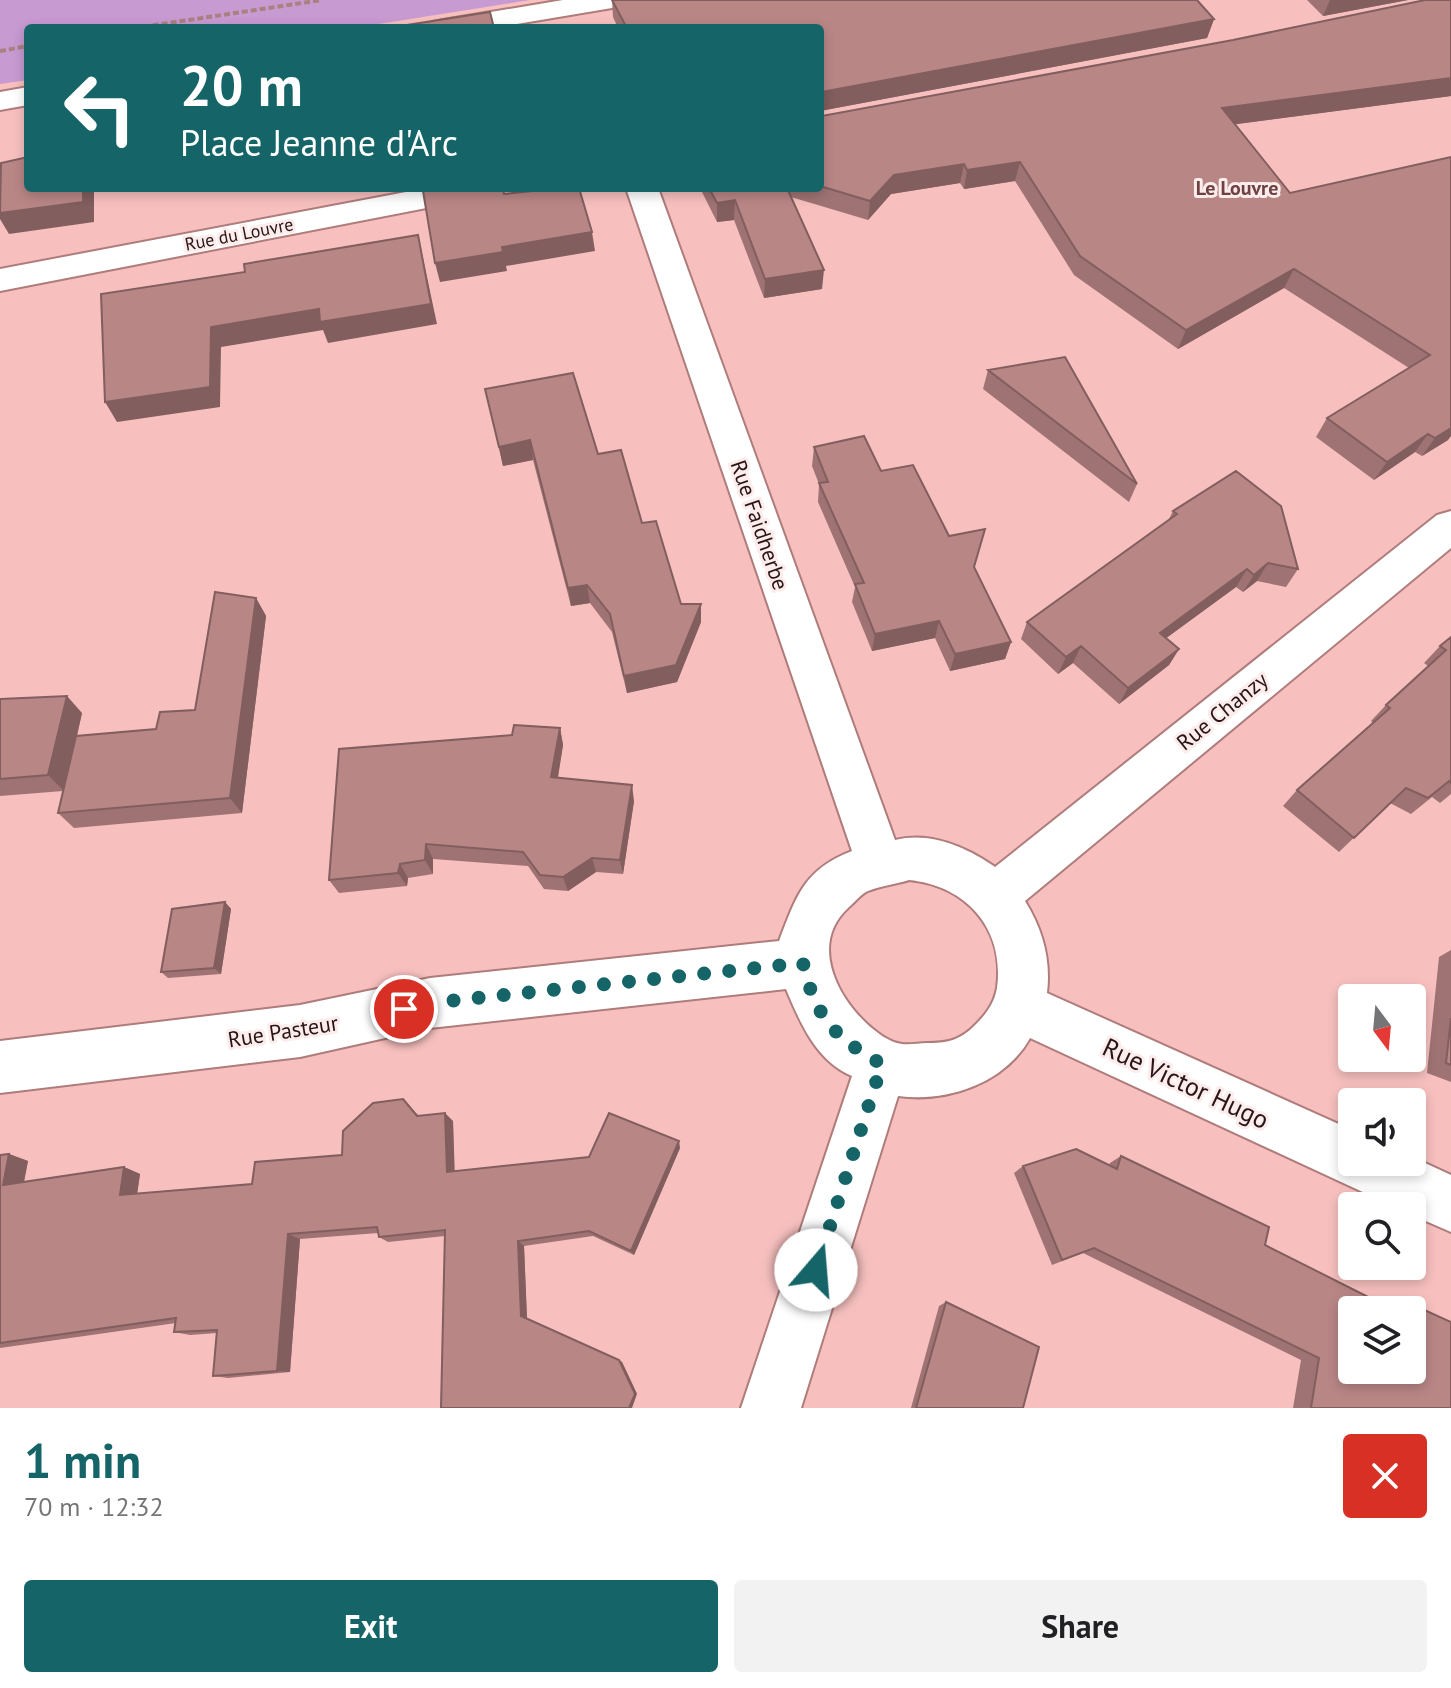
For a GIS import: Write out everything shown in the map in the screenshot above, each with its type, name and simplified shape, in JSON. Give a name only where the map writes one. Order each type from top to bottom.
[{"type":"street","points":[[493,24],[580,17],[612,0]]},
{"type":"street","points":[[0,101],[24,97]]},
{"type":"street","name":"Rue du Louvre","points":[[0,280],[457,192]]},
{"type":"street","name":"Rue Faidherbe","points":[[643,192],[879,861]]},
{"type":"street","name":"Rue Chanzy","points":[[994,897],[1451,526]]},
{"type":"street","points":[[909,858],[940,862],[969,876],[994,897],[1012,921],[1023,949],[1026,978],[1020,1007],[1004,1034],[980,1056],[949,1069],[916,1071],[882,1064],[850,1047],[826,1023],[810,993],[803,963],[805,935],[815,909],[831,887],[853,870],[879,861],[909,858]]},
{"type":"street","name":"Rue Pasteur","points":[[0,1067],[300,1031],[430,1003],[803,963]]},
{"type":"street","name":"Rue Victor Hugo","points":[[1020,1007],[1338,1152]]},
{"type":"street","points":[[771,1408],[882,1064]]},
{"type":"street","points":[[1390,1176],[1451,1204]]},
{"type":"path","points":[[162,24],[322,0]]},
{"type":"path","points":[[0,51],[24,47]]},
{"type":"shaded area","points":[[0,0],[530,0],[378,24],[24,24],[24,81],[0,84]]},
{"type":"building","points":[[612,0],[1197,0],[1214,19],[824,91],[824,24],[625,24]]},
{"type":"building","points":[[1425,0],[1451,0],[1451,78],[1222,108],[1290,193],[1451,157],[1451,428],[1435,438],[1428,434],[1387,462],[1327,418],[1430,355],[1294,269],[1186,330],[1080,256],[1020,162],[967,170],[964,164],[894,175],[870,201],[824,187],[824,116],[1233,40]]},
{"type":"building","points":[[490,12],[493,24],[414,24]]},
{"type":"building","points":[[24,158],[24,192],[83,192],[83,202],[0,213],[1,163]]},
{"type":"building","points":[[423,192],[580,192],[592,232],[502,247],[503,252],[435,263]]},
{"type":"building","points":[[711,192],[789,192],[824,270],[765,279],[735,200],[717,203]]},
{"type":"building","points":[[418,235],[431,304],[320,322],[319,309],[211,327],[210,387],[105,402],[101,294],[245,272],[244,264]]},
{"type":"building","points":[[1065,357],[1137,484],[988,370]]},
{"type":"building","points":[[573,373],[598,454],[621,450],[642,523],[656,521],[681,604],[701,604],[676,665],[624,676],[610,614],[587,585],[568,588],[530,440],[499,447],[485,389]]},
{"type":"building","points":[[864,436],[881,471],[913,465],[949,536],[985,529],[974,567],[1011,642],[955,654],[939,621],[875,634],[855,584],[864,583],[819,483],[828,482],[814,447]]},
{"type":"building","points":[[1236,471],[1281,506],[1298,569],[1268,563],[1254,575],[1247,569],[1160,633],[1179,649],[1128,688],[1081,646],[1066,657],[1027,622],[1177,514],[1173,511]]},
{"type":"building","points":[[215,592],[256,598],[230,798],[58,813],[76,736],[156,729],[160,712],[195,710]]},
{"type":"building","points":[[1451,637],[1451,783],[1449,781],[1428,798],[1406,788],[1354,838],[1297,790],[1390,708],[1386,705],[1446,650],[1440,646]]},
{"type":"building","points":[[67,696],[48,775],[0,779],[0,699]]},
{"type":"building","points":[[514,725],[560,728],[551,777],[632,785],[620,860],[592,858],[563,877],[540,875],[523,852],[426,844],[425,860],[400,864],[398,873],[329,880],[339,749],[512,735]]},
{"type":"building","points":[[225,902],[214,968],[161,972],[172,909]]},
{"type":"building","points":[[1451,1018],[1451,1065],[1446,1063]]},
{"type":"building","points":[[403,1099],[417,1116],[445,1113],[447,1172],[589,1157],[609,1113],[679,1141],[631,1251],[589,1231],[518,1241],[521,1316],[619,1360],[635,1394],[629,1408],[441,1408],[445,1230],[379,1237],[377,1227],[288,1234],[277,1371],[213,1376],[217,1330],[174,1332],[176,1318],[0,1343],[0,1155],[9,1154],[3,1185],[124,1167],[120,1195],[252,1184],[255,1162],[342,1155],[343,1131],[373,1103]]},
{"type":"building","points":[[1076,1149],[1117,1169],[1121,1156],[1269,1227],[1265,1245],[1366,1296],[1338,1296],[1338,1384],[1426,1384],[1426,1311],[1451,1322],[1451,1408],[1311,1408],[1319,1358],[1094,1248],[1062,1260],[1023,1166]]},
{"type":"building","points":[[946,1302],[1039,1347],[1023,1408],[916,1408]]},
{"type":"district","name":"Le Louvre","points":[[1237,188]]},
{"type":"route","points":[[404,1009],[430,1003],[803,963],[810,993],[826,1023],[850,1047],[882,1064],[816,1270]]}]
